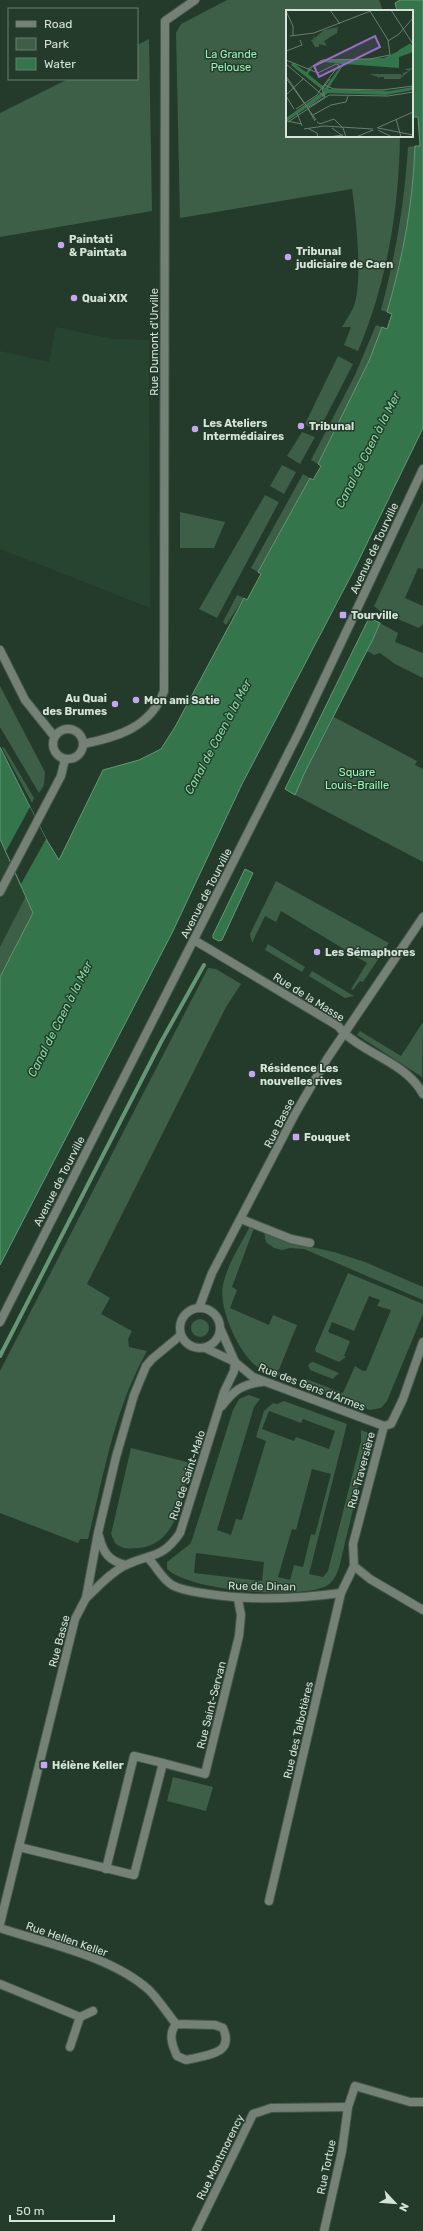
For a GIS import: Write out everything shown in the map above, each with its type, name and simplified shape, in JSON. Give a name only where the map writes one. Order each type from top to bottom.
[{"type":"street","name":"Rue Dumont d'Urville","points":[[83,744],[117,736],[151,715],[158,705],[164,691],[165,21],[195,0]]},
{"type":"street","name":"Avenue de Tourville","points":[[0,1322],[299,732],[423,469]]},
{"type":"street","points":[[0,650],[25,700],[54,736]]},
{"type":"street","points":[[70,729],[80,736],[83,744],[78,756],[65,759],[55,753],[52,744],[54,736],[61,731],[70,729]]},
{"type":"street","points":[[0,892],[14,868],[61,776],[65,759]]},
{"type":"street","name":"Rue Basse","points":[[199,1308],[212,1274],[295,1114],[344,1033],[423,917]]},
{"type":"street","name":"Rue de la Masse","points":[[194,940],[338,1026],[354,1041],[410,1076],[422,1090]]},
{"type":"street","points":[[241,1219],[291,1239],[310,1243]]},
{"type":"street","points":[[199,1308],[212,1311],[217,1316],[221,1330],[218,1338],[213,1344],[205,1348],[191,1346],[181,1335],[181,1323],[188,1312],[199,1308]]},
{"type":"street","name":"Rue des Gens d'Armes","points":[[221,1330],[236,1362]]},
{"type":"street","name":"Rue Basse","points":[[0,1924],[75,1619],[86,1598],[98,1533],[116,1457],[134,1395],[146,1366],[152,1359],[181,1335]]},
{"type":"street","name":"Rue Traversière","points":[[354,1566],[354,1544],[384,1426],[391,1424],[403,1398],[423,1342]]},
{"type":"street","name":"Rue des Gens d'Armes","points":[[205,1348],[236,1362],[262,1382],[384,1426]]},
{"type":"street","name":"Rue de Saint-Malo","points":[[86,1598],[103,1581],[126,1565],[160,1554],[171,1546],[180,1533],[224,1392],[234,1371],[236,1362]]},
{"type":"street","name":"Rue de Saint-Malo","points":[[220,1407],[233,1392],[243,1386],[262,1382]]},
{"type":"street","points":[[98,1533],[106,1556],[115,1562],[126,1565]]},
{"type":"street","name":"Rue de Dinan","points":[[148,1558],[162,1577],[173,1585],[189,1591],[238,1599],[291,1599],[341,1593]]},
{"type":"street","points":[[354,1566],[370,1579],[423,1610]]},
{"type":"street","name":"Rue des Talbotières","points":[[269,1901],[341,1593],[354,1566]]},
{"type":"street","name":"Rue Saint-Servan","points":[[106,1869],[134,1756],[205,1774],[239,1636],[241,1615],[238,1599]]},
{"type":"street","points":[[19,1847],[134,1875],[163,1763]]},
{"type":"street","name":"Rue Hellen Keller","points":[[0,1928],[102,1961],[126,1974],[149,1991],[176,2024]]},
{"type":"street","points":[[0,1984],[80,2017]]},
{"type":"street","points":[[70,2047],[80,2017],[93,2011]]},
{"type":"street","points":[[176,2024],[215,2026],[223,2028],[226,2035],[226,2044],[220,2052],[186,2060],[177,2056],[173,2045],[171,2030],[176,2024]]},
{"type":"street","name":"Rue Tortue","points":[[324,2231],[342,2151],[348,2107],[356,2086],[410,2102],[423,2102]]},
{"type":"street","name":"Rue Montmorency","points":[[196,2231],[253,2114],[271,2108],[348,2107]]},
{"type":"shaded area","points":[[56,327],[113,339],[149,340],[150,608],[0,549],[0,351],[49,362]]},
{"type":"shaded area","points":[[0,839],[33,913],[0,977]]},
{"type":"green space","name":"La Grande Pelouse","points":[[227,0],[379,0],[383,10],[286,10],[286,137],[400,137],[397,191],[390,245],[377,299],[358,351],[344,345],[351,327],[342,327],[354,306],[357,295],[358,248],[352,189],[180,218],[176,33],[181,24]]},
{"type":"green space","points":[[149,39],[152,211],[0,237],[0,113],[66,80],[138,80],[138,44]]},
{"type":"green space","points":[[415,146],[412,189],[406,230],[398,271],[387,312],[381,310],[399,229],[408,147]]},
{"type":"green space","points":[[376,325],[382,327],[369,361],[318,464],[311,460],[355,375]]},
{"type":"green space","points":[[338,356],[353,364],[318,432],[305,424]]},
{"type":"green space","points":[[302,432],[315,437],[300,464],[287,456]]},
{"type":"green space","points":[[282,465],[296,472],[284,494],[270,486]]},
{"type":"green space","points":[[303,474],[310,478],[258,572],[251,568]]},
{"type":"green space","points":[[265,495],[279,502],[217,618],[199,609]]},
{"type":"green space","points":[[423,501],[423,569],[418,568],[405,598],[423,606],[423,624],[419,628],[381,612],[374,606]]},
{"type":"green space","points":[[180,512],[225,522],[214,548],[180,548]]},
{"type":"green space","points":[[237,595],[244,598],[226,625],[223,622]]},
{"type":"green space","points":[[380,623],[398,633],[395,642],[423,653],[423,678],[395,664],[380,653],[374,655],[367,651]]},
{"type":"green space","points":[[0,686],[45,772],[44,785],[39,793],[0,727]]},
{"type":"green space","name":"Square Louis-Braille","points":[[334,717],[417,761],[415,765],[423,769],[423,862],[295,795],[304,774]]},
{"type":"green space","points":[[4,747],[34,798],[32,803],[2,748]]},
{"type":"green space","points":[[276,881],[389,943],[363,982],[360,981],[353,990],[351,989],[367,963],[281,911],[276,922],[265,916],[252,943],[250,934]]},
{"type":"green space","points":[[26,896],[33,913],[0,977],[0,947]]},
{"type":"green space","points":[[268,944],[305,967],[302,972],[265,950]]},
{"type":"green space","points":[[208,968],[216,969],[241,984],[226,1007],[87,1284],[110,1298],[101,1314],[132,1331],[128,1339],[129,1347],[147,1351],[126,1396],[118,1419],[88,1539],[80,1539],[78,1543],[0,1513],[0,1371]]},
{"type":"green space","points":[[312,971],[354,996],[345,998],[309,976]]},
{"type":"green space","points":[[423,1022],[422,1077],[357,1035],[360,1031],[401,1056]]},
{"type":"green space","points":[[250,1226],[254,1228],[232,1287],[237,1290],[230,1308],[269,1325],[273,1315],[297,1325],[278,1372],[288,1376],[286,1379],[262,1370],[255,1365],[242,1350],[226,1316],[222,1294],[225,1277],[231,1262]]},
{"type":"green space","points":[[264,1232],[289,1242],[334,1252],[365,1262],[423,1287],[423,1300],[304,1249],[290,1248],[282,1250],[274,1248],[266,1242]]},
{"type":"green space","points":[[348,1273],[423,1304],[423,1314],[387,1401],[381,1408],[370,1410],[300,1384],[306,1379],[343,1393],[355,1366],[363,1371],[366,1371],[391,1310],[377,1306],[380,1300],[369,1296],[354,1331],[332,1322],[328,1332],[350,1341],[344,1356],[346,1357],[339,1362],[316,1352],[315,1349]]},
{"type":"green space","points":[[200,1319],[206,1322],[209,1328],[206,1334],[200,1337],[194,1334],[191,1328],[194,1322]]},
{"type":"green space","points":[[312,1362],[339,1373],[333,1379],[310,1370],[308,1365]]},
{"type":"green space","points":[[249,1395],[260,1399],[254,1407],[217,1530],[231,1535],[236,1519],[242,1520],[266,1441],[256,1437],[264,1411],[273,1403],[277,1404],[284,1401],[347,1424],[309,1574],[323,1577],[328,1571],[361,1441],[361,1430],[371,1434],[339,1568],[337,1574],[329,1584],[324,1587],[310,1591],[290,1592],[243,1591],[197,1583],[179,1577],[167,1569],[167,1562],[190,1544],[192,1540],[233,1410],[239,1399]],"holes":[[[269,1411],[301,1423],[303,1419],[335,1431],[329,1449],[296,1437],[294,1441],[262,1429]],[[312,1469],[331,1474],[315,1535],[311,1534],[303,1567],[294,1565],[290,1580],[278,1577],[292,1529],[296,1530]],[[196,1553],[264,1562],[262,1581],[194,1573]]]},
{"type":"green space","points":[[131,1448],[191,1463],[181,1503],[170,1528],[162,1538],[152,1545],[138,1548],[125,1548],[118,1545],[115,1543],[111,1534]]},
{"type":"green space","points":[[173,1777],[213,1787],[206,1811],[167,1801]]},
{"type":"water","name":"Canal de Caen à la Mer","points":[[400,0],[423,0],[423,428],[354,570],[242,784],[172,933],[0,1265],[0,977],[33,913],[0,839],[0,747],[46,839],[59,860],[103,770],[139,760],[161,749],[175,727],[244,598],[247,600],[261,574],[258,572],[310,478],[313,480],[321,466],[318,464],[369,361],[382,327],[387,329],[392,314],[387,312],[398,271],[406,230],[412,189],[415,146],[420,146],[418,117],[413,117],[413,10],[397,10],[395,3]]},
{"type":"water","points":[[369,618],[380,623],[304,774],[295,795],[285,789]]},
{"type":"water","points":[[245,869],[253,873],[222,940],[219,941],[213,938],[213,935]]},
{"type":"pier","points":[[30,807],[46,839],[21,884],[6,851]]},
{"type":"waterway","points":[[0,1356],[161,1042],[204,965]]},
{"type":"place","name":"Paintati & Paintata","points":[[61,245]]},
{"type":"place","name":"Tribunal judiciaire de Caen","points":[[288,257]]},
{"type":"place","name":"Quai XIX","points":[[74,298]]},
{"type":"place","name":"Tribunal","points":[[301,426]]},
{"type":"place","name":"Les Ateliers Intermédiaires","points":[[195,429]]},
{"type":"place","name":"Tourville","points":[[343,615]]},
{"type":"place","name":"Mon ami Satie","points":[[136,700]]},
{"type":"place","name":"Au Quai des Brumes","points":[[115,704]]},
{"type":"place","name":"Les Sémaphores","points":[[317,952]]},
{"type":"place","name":"Résidence Les nouvelles rives","points":[[252,1074]]},
{"type":"place","name":"Fouquet","points":[[296,1137]]},
{"type":"place","name":"Hélène Keller","points":[[44,1765]]}]
